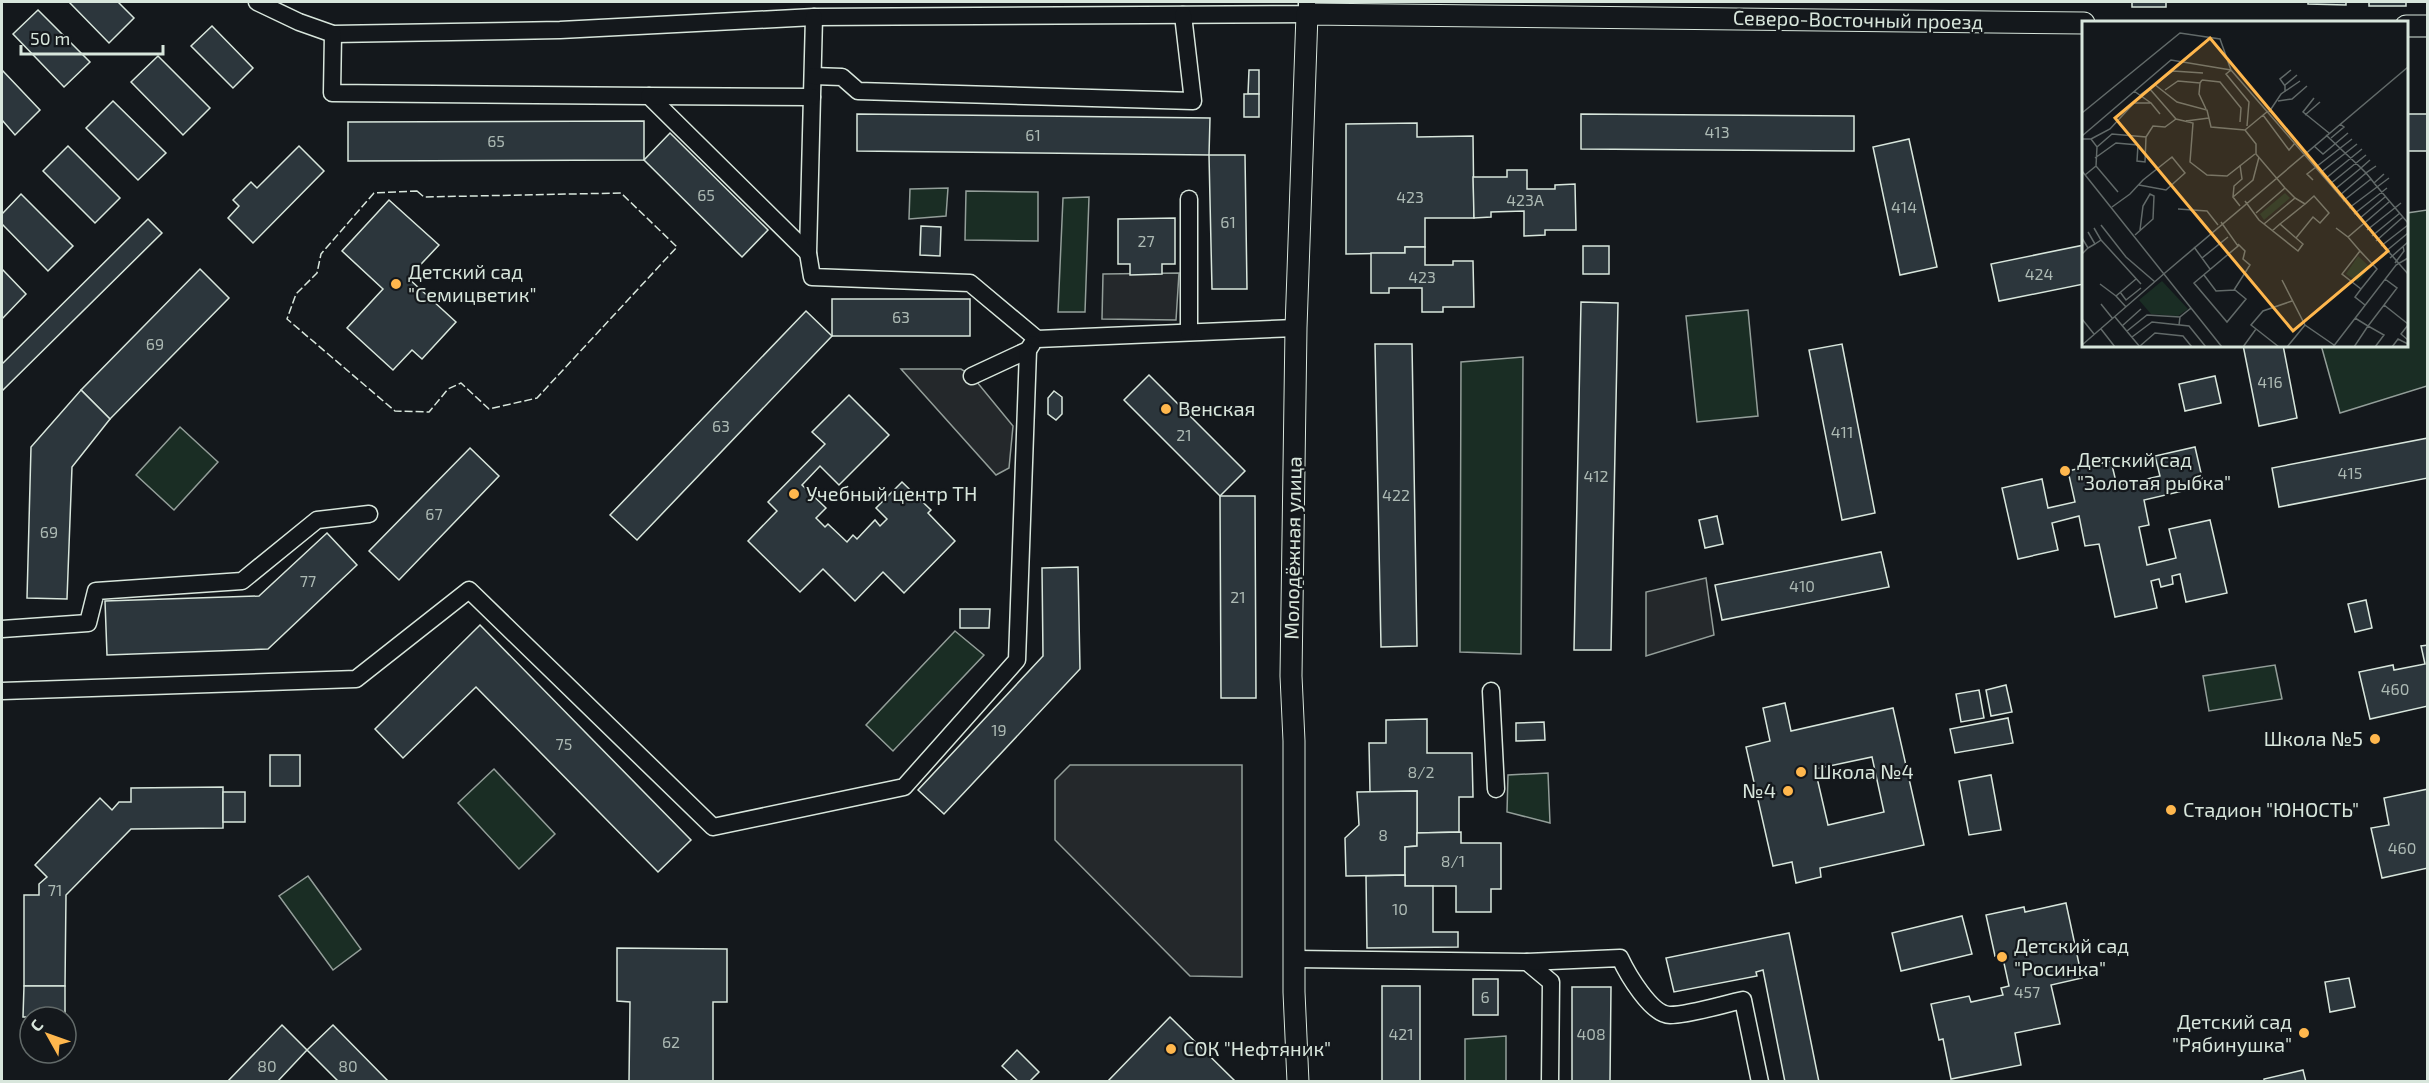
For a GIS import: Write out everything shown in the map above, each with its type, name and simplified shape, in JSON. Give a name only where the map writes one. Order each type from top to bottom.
[{"type":"street","points":[[257,2],[299,22],[333,34],[560,30],[814,17],[1183,15],[1307,8]]},
{"type":"street","name":"Северо-Восточный проезд","points":[[1307,8],[2082,23]]},
{"type":"street","name":"Молодёжная улица","points":[[1298,1082],[1294,992],[1294,741],[1291,676],[1296,328],[1307,8]]},
{"type":"street","points":[[813,76],[842,76],[858,91],[1194,101],[1183,15]]},
{"type":"street","points":[[2,691],[357,679],[469,590],[712,827],[904,787],[1017,660],[1032,344],[970,283],[812,277],[808,253],[814,17]]},
{"type":"street","points":[[2408,26],[2427,26]]},
{"type":"street","points":[[333,34],[332,93],[812,97]]},
{"type":"street","points":[[649,96],[808,253]]},
{"type":"street","points":[[1189,332],[1190,199]]},
{"type":"street","points":[[972,376],[1032,344],[1189,332],[1296,328]]},
{"type":"street","points":[[2,629],[88,623],[96,591],[242,580],[317,520],[369,514]]},
{"type":"street","points":[[1491,691],[1496,789]]},
{"type":"street","points":[[1295,959],[1527,962],[1620,958],[1628,976],[1654,1007],[1668,1015],[1743,1000],[1760,1082]]},
{"type":"street","points":[[1527,962],[1551,982],[1550,1082]]},
{"type":"green space","points":[[948,188],[946,216],[909,219],[910,189]]},
{"type":"green space","points":[[966,191],[1038,192],[1038,241],[965,240]]},
{"type":"green space","points":[[1089,197],[1085,312],[1058,312],[1063,198]]},
{"type":"green space","points":[[2427,210],[2427,386],[2340,413],[2321,346],[2408,346],[2408,213]]},
{"type":"green space","points":[[1748,310],[1758,416],[1697,422],[1686,316]]},
{"type":"green space","points":[[1523,357],[1521,654],[1460,652],[1461,362]]},
{"type":"green space","points":[[180,427],[218,462],[174,510],[136,475]]},
{"type":"green space","points":[[955,631],[984,655],[893,751],[866,725]]},
{"type":"green space","points":[[2275,665],[2282,699],[2209,711],[2203,676]]},
{"type":"green space","points":[[494,769],[555,834],[519,869],[458,803]]},
{"type":"green space","points":[[1548,773],[1550,823],[1507,812],[1508,775]]},
{"type":"green space","points":[[308,876],[361,949],[333,970],[279,896]]},
{"type":"green space","points":[[1506,1036],[1506,1081],[1465,1081],[1465,1039]]},
{"type":"shaded area","points":[[1179,273],[1176,320],[1102,319],[1103,274]]},
{"type":"shaded area","points":[[901,369],[961,369],[972,376],[1013,426],[1009,468],[996,475]]},
{"type":"shaded area","points":[[1706,578],[1714,635],[1646,656],[1646,592]]},
{"type":"shaded area","points":[[1070,765],[1242,765],[1242,977],[1190,976],[1055,840],[1055,780]]},
{"type":"building","points":[[69,2],[118,2],[134,18],[109,43]]},
{"type":"building","points":[[2132,2],[2166,2],[2166,7],[2132,7]]},
{"type":"building","points":[[2308,2],[2346,2],[2346,5],[2308,4]]},
{"type":"building","points":[[2369,2],[2406,2],[2406,6],[2369,6]]},
{"type":"building","points":[[38,10],[90,62],[64,87],[13,34]]},
{"type":"building","points":[[212,26],[253,68],[233,88],[191,46]]},
{"type":"building","points":[[158,56],[210,108],[183,135],[131,82]]},
{"type":"building","points":[[2,70],[40,110],[15,135],[2,120]]},
{"type":"building","points":[[1249,70],[1259,70],[1259,94],[1248,94]]},
{"type":"building","points":[[1244,94],[1259,94],[1259,117],[1244,117]]},
{"type":"building","points":[[113,101],[166,153],[138,180],[86,128]]},
{"type":"building","points":[[857,114],[1210,118],[1209,155],[857,151]]},
{"type":"building","points":[[1581,114],[1854,116],[1854,151],[1581,149]]},
{"type":"building","points":[[2408,114],[2428,114],[2428,151],[2408,151]]},
{"type":"building","points":[[644,121],[644,160],[348,161],[348,122]]},
{"type":"building","points":[[1417,123],[1417,137],[1473,136],[1474,218],[1425,218],[1425,247],[1405,247],[1405,253],[1346,254],[1346,124]]},
{"type":"building","points":[[670,133],[768,230],[742,257],[644,160]]},
{"type":"building","points":[[1909,139],[1937,267],[1900,275],[1873,147]]},
{"type":"building","points":[[68,146],[120,198],[95,223],[43,171]]},
{"type":"building","points":[[299,146],[324,171],[253,243],[228,218],[239,206],[233,200],[251,182],[257,188]]},
{"type":"building","points":[[1209,155],[1245,155],[1247,289],[1212,289]]},
{"type":"building","points":[[1507,170],[1527,170],[1527,189],[1555,189],[1555,185],[1575,184],[1576,230],[1545,230],[1545,235],[1524,236],[1524,211],[1491,212],[1491,217],[1474,218],[1473,177],[1507,177]]},
{"type":"building","points":[[21,194],[73,246],[48,271],[2,224],[2,214]]},
{"type":"building","name":"Детский сад \"Семицветик\"","points":[[389,200],[439,245],[408,278],[456,322],[422,359],[412,350],[393,370],[347,328],[383,289],[342,251]]},
{"type":"building","points":[[1175,218],[1175,264],[1162,264],[1162,274],[1130,275],[1130,264],[1118,264],[1118,219]]},
{"type":"building","points":[[148,219],[162,233],[2,391],[2,364]]},
{"type":"building","points":[[921,226],[941,227],[940,256],[920,255]]},
{"type":"building","points":[[2082,245],[2082,284],[1999,301],[1991,264]]},
{"type":"building","points":[[1583,246],[1609,246],[1609,274],[1583,274]]},
{"type":"building","points":[[1405,247],[1425,247],[1425,265],[1453,265],[1453,261],[1473,261],[1474,307],[1443,307],[1443,312],[1422,312],[1422,288],[1389,288],[1389,293],[1371,293],[1371,253],[1405,253]]},
{"type":"building","points":[[2,269],[26,294],[2,319]]},
{"type":"building","points":[[200,269],[229,298],[110,419],[81,390]]},
{"type":"building","points":[[832,299],[970,299],[970,336],[832,336]]},
{"type":"building","points":[[1581,302],[1618,303],[1611,650],[1574,650]]},
{"type":"building","points":[[806,311],[832,336],[637,540],[610,515]]},
{"type":"building","points":[[1375,344],[1412,344],[1417,646],[1381,647]]},
{"type":"building","points":[[1842,344],[1875,513],[1842,520],[1809,350]]},
{"type":"building","points":[[2243,346],[2283,346],[2297,418],[2259,426]]},
{"type":"building","points":[[1149,375],[1245,471],[1220,496],[1124,400]]},
{"type":"building","points":[[2215,376],[2221,403],[2185,411],[2179,384]]},
{"type":"building","points":[[81,390],[110,419],[72,467],[67,599],[27,598],[31,447]]},
{"type":"building","points":[[1054,391],[1062,397],[1062,414],[1056,420],[1048,414],[1048,398]]},
{"type":"building","name":"Учебный центр ТН","points":[[849,395],[889,435],[839,485],[820,466],[802,485],[826,508],[816,518],[825,527],[828,524],[847,542],[853,535],[857,539],[875,520],[880,526],[887,519],[876,508],[902,482],[931,510],[928,513],[955,541],[904,593],[883,572],[855,601],[823,569],[800,592],[748,541],[777,511],[768,502],[825,444],[812,432]]},
{"type":"building","points":[[2428,438],[2428,478],[2279,507],[2272,468]]},
{"type":"building","name":"Детский сад \"Золотая рыбка\"","points":[[2195,447],[2204,486],[2144,500],[2149,525],[2139,527],[2147,565],[2176,558],[2169,529],[2210,520],[2227,593],[2186,602],[2180,574],[2172,576],[2173,584],[2161,587],[2159,579],[2151,581],[2157,608],[2115,617],[2099,544],[2085,546],[2079,516],[2052,523],[2058,550],[2018,559],[2002,488],[2042,479],[2048,508],[2075,502],[2068,471],[2111,461],[2117,486],[2160,476],[2155,456]]},
{"type":"building","points":[[470,448],[499,476],[399,580],[369,551]]},
{"type":"building","points":[[1220,496],[1255,496],[1256,698],[1221,698]]},
{"type":"building","points":[[1717,516],[1723,544],[1705,548],[1699,520]]},
{"type":"building","points":[[327,533],[357,565],[268,649],[107,655],[105,601],[259,596]]},
{"type":"building","points":[[1881,552],[1889,587],[1722,620],[1715,585]]},
{"type":"building","points":[[1078,567],[1080,669],[944,814],[918,790],[1043,656],[1042,568]]},
{"type":"building","points":[[2366,600],[2372,628],[2355,632],[2348,604]]},
{"type":"building","points":[[960,609],[990,609],[989,628],[960,628]]},
{"type":"building","points":[[480,625],[691,840],[658,872],[476,687],[403,758],[375,729]]},
{"type":"building","points":[[2428,645],[2428,706],[2370,719],[2359,672],[2393,665],[2394,670],[2425,664],[2421,646]]},
{"type":"building","points":[[2006,685],[2012,712],[1991,716],[1986,690]]},
{"type":"building","points":[[1979,690],[1984,718],[1961,722],[1956,694]]},
{"type":"building","name":"№4","points":[[1785,703],[1791,731],[1893,708],[1924,845],[1820,868],[1821,877],[1796,883],[1792,862],[1773,866],[1746,747],[1770,741],[1763,708]],"holes":[[[1872,757],[1884,812],[1828,825],[1815,769]]]},
{"type":"building","points":[[2008,718],[2013,743],[1955,753],[1950,729]]},
{"type":"building","points":[[1427,719],[1427,753],[1472,753],[1473,797],[1459,797],[1459,832],[1417,833],[1417,791],[1370,792],[1369,743],[1386,743],[1386,720]]},
{"type":"building","points":[[1544,722],[1545,740],[1516,741],[1516,723]]},
{"type":"building","points":[[270,755],[300,755],[300,786],[270,786]]},
{"type":"building","points":[[1991,775],[2001,830],[1969,835],[1959,781]]},
{"type":"building","points":[[223,787],[223,828],[131,829],[66,895],[65,986],[24,986],[24,895],[39,895],[39,884],[47,877],[35,865],[100,798],[112,810],[119,802],[131,802],[131,788]]},
{"type":"building","points":[[2428,789],[2428,868],[2382,878],[2371,828],[2389,825],[2384,798]]},
{"type":"building","points":[[1417,791],[1417,846],[1405,847],[1405,875],[1346,876],[1345,838],[1359,825],[1357,792]]},
{"type":"building","points":[[223,792],[245,792],[245,822],[223,822]]},
{"type":"building","points":[[1461,832],[1461,843],[1501,843],[1501,889],[1491,889],[1491,912],[1456,912],[1456,886],[1405,886],[1405,847],[1417,846],[1417,833]]},
{"type":"building","points":[[1405,875],[1405,886],[1433,886],[1433,932],[1458,932],[1458,947],[1367,948],[1366,876]]},
{"type":"building","points":[[2066,903],[2082,978],[2051,985],[2060,1024],[2015,1033],[2021,1065],[1951,1079],[1943,1039],[1939,1040],[1931,1004],[1969,996],[1971,1002],[2003,995],[2001,988],[2009,986],[2002,954],[1995,956],[1986,915],[2024,907],[2025,912]]},
{"type":"building","points":[[1962,916],[1972,954],[1901,971],[1892,933]]},
{"type":"building","points":[[1789,933],[1819,1082],[1785,1082],[1763,970],[1756,972],[1757,976],[1674,992],[1666,958]]},
{"type":"building","points":[[617,948],[727,949],[727,1002],[713,1002],[713,1082],[629,1082],[630,1002],[617,1001]]},
{"type":"building","points":[[2349,978],[2355,1007],[2330,1012],[2325,982]]},
{"type":"building","points":[[1473,979],[1498,979],[1498,1015],[1473,1015]]},
{"type":"building","points":[[24,986],[65,986],[65,1005],[23,1005]]},
{"type":"building","points":[[1382,986],[1420,986],[1420,1082],[1382,1082]]},
{"type":"building","points":[[1572,987],[1611,987],[1610,1082],[1572,1082]]},
{"type":"building","name":"СОК \"Нефтяник\"","points":[[1170,1017],[1236,1082],[1107,1082]]},
{"type":"building","points":[[282,1025],[307,1050],[277,1082],[227,1082]]},
{"type":"building","points":[[333,1025],[389,1082],[339,1082],[307,1050]]},
{"type":"building","points":[[1017,1050],[1039,1072],[1029,1082],[1019,1082],[1002,1066]]},
{"type":"building","points":[[2303,1070],[2306,1082],[2264,1082],[2264,1079]]},
{"type":"fence","points":[[417,191],[424,197],[621,193],[677,247],[537,398],[489,409],[461,383],[448,389],[429,412],[395,411],[287,319],[296,294],[317,273],[321,254],[374,193],[417,191]]},
{"type":"place","name":"Детский сад \"Семицветик\"","points":[[396,284]]},
{"type":"place","name":"Венская","points":[[1166,409]]},
{"type":"place","name":"Детский сад \"Золотая рыбка\"","points":[[2065,471]]},
{"type":"place","name":"Учебный центр ТН","points":[[794,494]]},
{"type":"place","name":"Школа №5","points":[[2375,739]]},
{"type":"place","name":"Школа №4","points":[[1801,772]]},
{"type":"place","name":"№4","points":[[1788,791]]},
{"type":"place","name":"Стадион \"ЮНОСТЬ\"","points":[[2171,810]]},
{"type":"place","name":"Детский сад \"Росинка\"","points":[[2002,957]]},
{"type":"place","name":"Детский сад \"Рябинушка\"","points":[[2304,1033]]},
{"type":"place","name":"СОК \"Нефтяник\"","points":[[1171,1049]]}]
